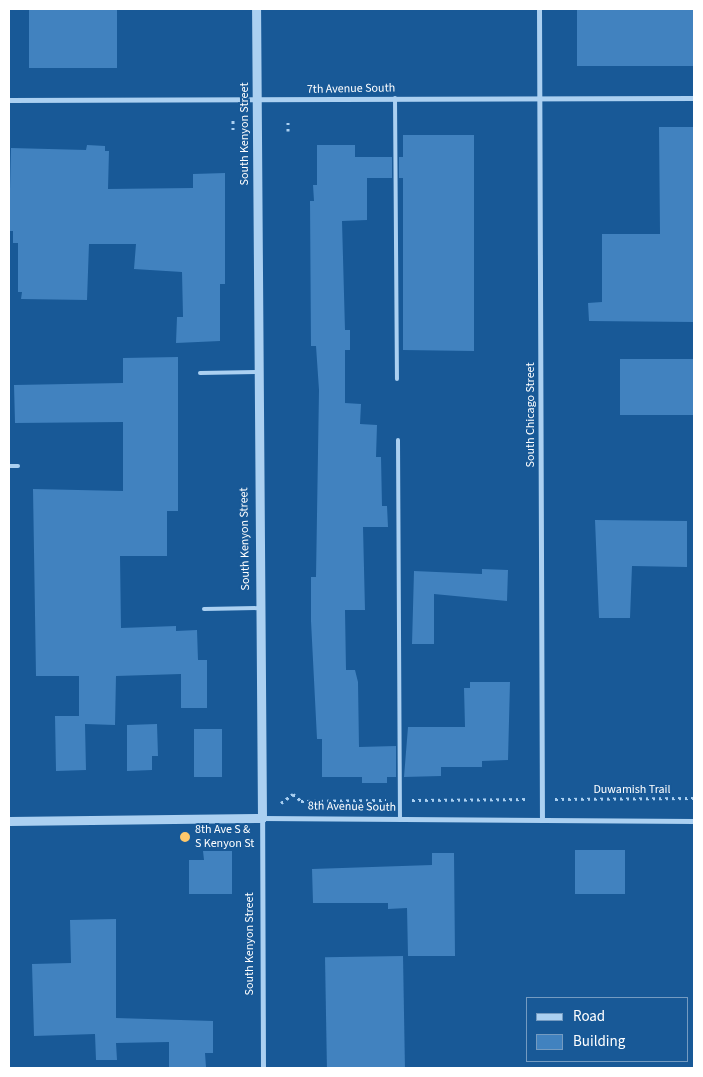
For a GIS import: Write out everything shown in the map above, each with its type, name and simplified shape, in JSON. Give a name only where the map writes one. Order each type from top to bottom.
[{"type":"street","name":"South Kenyon Street","points":[[256,9],[258,100],[256,372],[262,818],[263,1068]]},
{"type":"street","name":"South Chicago Street","points":[[538,9],[542,820]]},
{"type":"street","name":"7th Avenue South","points":[[9,100],[694,98]]},
{"type":"street","name":"8th Avenue South","points":[[9,821],[262,818],[694,821]]},
{"type":"lane","points":[[395,98],[397,379]]},
{"type":"lane","points":[[200,373],[256,372]]},
{"type":"lane","points":[[398,440],[400,820]]},
{"type":"lane","points":[[9,466],[18,466]]},
{"type":"lane","points":[[204,608],[259,608]]},
{"type":"path","points":[[232,130],[233,117]]},
{"type":"path","points":[[288,119],[288,132]]},
{"type":"path","points":[[288,798],[293,794]]},
{"type":"path","name":"Duwamish Trail","points":[[570,799],[694,798]]},
{"type":"path","points":[[508,799],[524,799]]},
{"type":"building","points":[[29,9],[117,9],[117,68],[29,68]]},
{"type":"building","points":[[577,9],[694,9],[694,66],[577,66]]},
{"type":"building","points":[[659,127],[694,127],[694,322],[589,321],[588,303],[602,302],[602,234],[660,234]]},
{"type":"building","points":[[403,135],[474,135],[474,351],[403,350],[403,178],[399,178],[399,157],[403,157]]},
{"type":"building","points":[[87,145],[105,146],[105,151],[109,151],[108,189],[193,188],[193,174],[225,173],[225,284],[220,284],[220,341],[176,343],[177,317],[183,317],[182,272],[134,269],[136,244],[89,244],[87,300],[21,299],[22,292],[18,292],[18,243],[13,243],[13,231],[9,231],[11,148],[86,150]]},
{"type":"building","points":[[317,145],[355,145],[355,157],[392,157],[392,178],[367,178],[367,220],[342,221],[345,330],[350,330],[350,350],[345,350],[345,403],[361,404],[360,424],[377,425],[376,457],[381,457],[382,506],[387,506],[388,527],[363,527],[365,610],[345,610],[346,670],[355,670],[358,682],[359,747],[396,746],[396,777],[387,777],[387,783],[362,783],[362,777],[322,777],[322,739],[317,739],[311,621],[311,577],[316,577],[319,390],[316,346],[311,346],[310,201],[314,201],[313,185],[317,185]]},
{"type":"building","points":[[178,357],[178,511],[167,511],[167,556],[120,556],[121,628],[176,626],[176,631],[197,630],[198,660],[207,660],[207,708],[181,708],[181,674],[116,676],[115,725],[85,724],[86,770],[56,771],[55,716],[79,716],[79,676],[36,676],[33,489],[123,491],[123,422],[15,423],[14,385],[123,383],[123,358]]},
{"type":"building","points":[[620,359],[694,359],[694,415],[620,415]]},
{"type":"building","points":[[595,520],[687,521],[687,567],[632,566],[630,618],[599,618]]},
{"type":"building","points":[[482,569],[508,570],[507,601],[434,594],[434,644],[412,644],[414,571],[482,574]]},
{"type":"building","points":[[470,682],[510,682],[508,760],[482,761],[482,767],[441,767],[441,776],[404,777],[408,727],[465,727],[464,688],[470,688]]},
{"type":"building","points":[[157,724],[158,756],[152,756],[152,770],[127,771],[127,725]]},
{"type":"building","points":[[194,729],[222,729],[222,777],[194,777]]},
{"type":"building","points":[[575,850],[625,850],[625,894],[575,894]]},
{"type":"building","points":[[203,851],[232,851],[232,894],[189,894],[189,860],[204,860]]},
{"type":"building","points":[[432,853],[454,853],[455,956],[408,956],[407,908],[388,909],[388,903],[313,903],[312,869],[432,865]]},
{"type":"building","points":[[116,919],[116,1018],[213,1021],[213,1053],[205,1053],[206,1067],[169,1068],[169,1042],[116,1043],[117,1060],[96,1060],[95,1034],[34,1036],[32,964],[71,963],[70,920]]},
{"type":"building","points":[[403,956],[405,1068],[327,1068],[325,957]]},
{"type":"place","name":"8th Ave S & S Kenyon St","points":[[185,837]]}]
